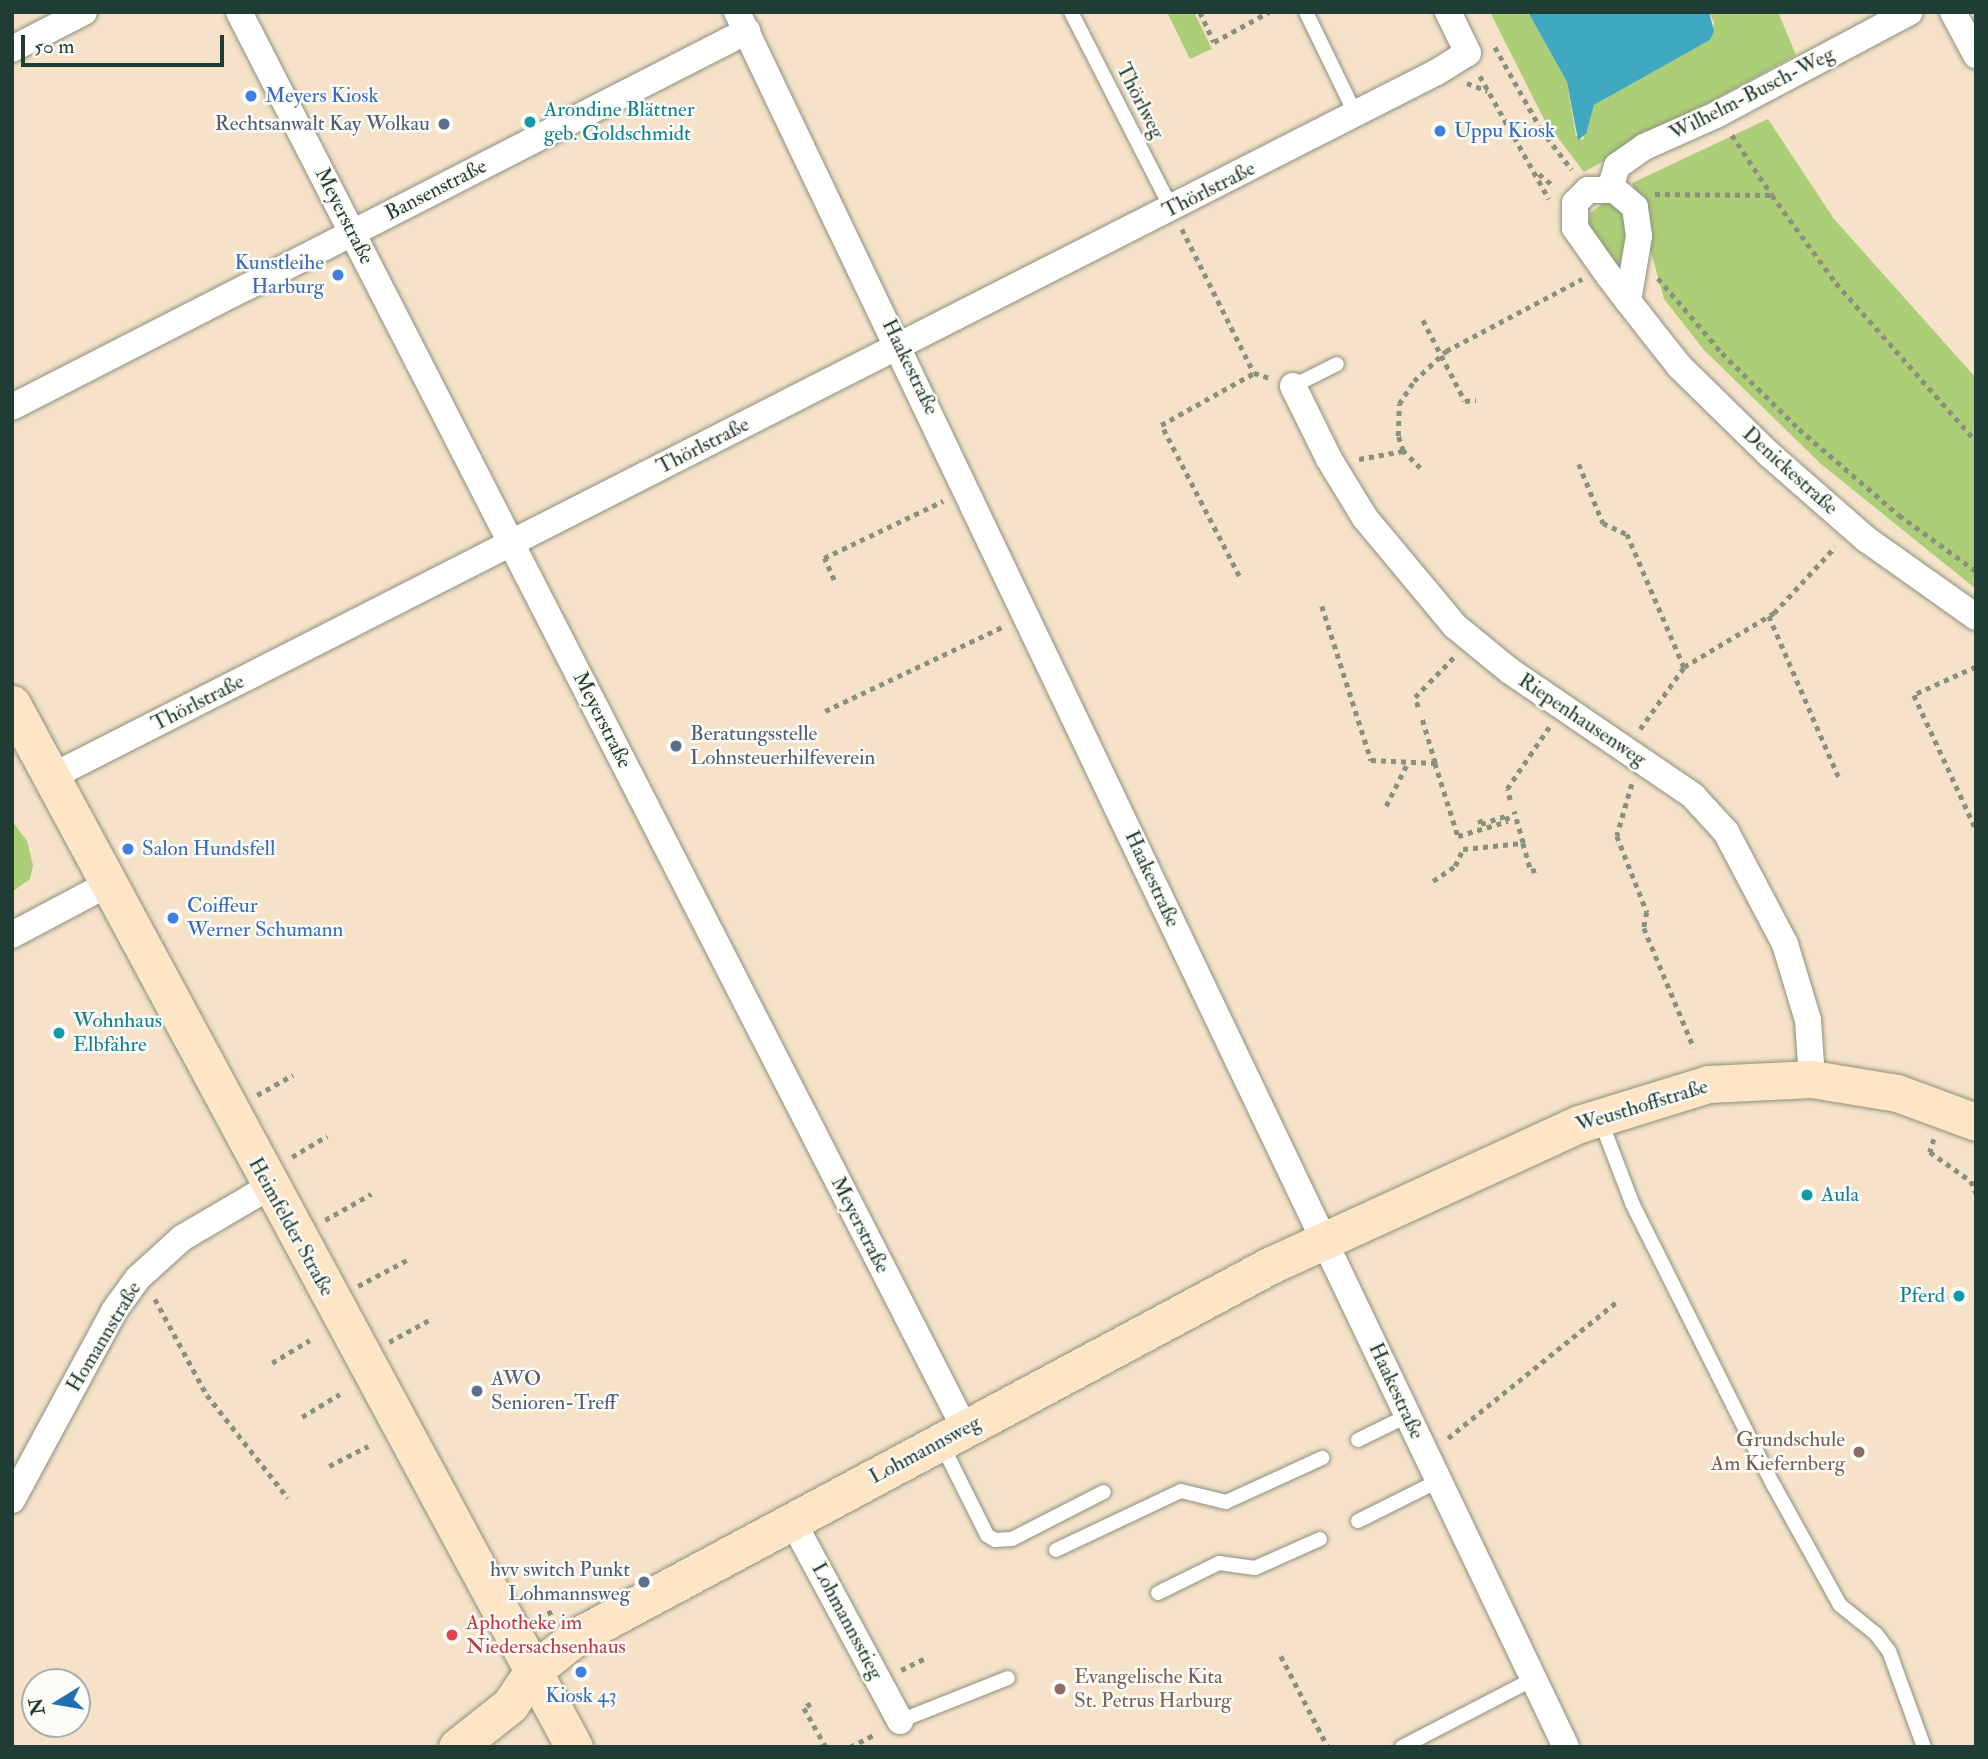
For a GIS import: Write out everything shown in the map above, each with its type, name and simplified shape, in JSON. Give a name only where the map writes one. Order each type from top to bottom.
[{"type":"street","points":[[12,49],[84,12]]},
{"type":"street","name":"Meyerstraße","points":[[239,12],[512,544],[953,1435]]},
{"type":"street","points":[[1448,12],[1468,53]]},
{"type":"street","name":"Wilhelm-Busch-Weg","points":[[1611,180],[1644,147],[1718,114],[1910,12]]},
{"type":"street","points":[[1953,12],[1976,55]]},
{"type":"street","name":"Bansenstraße","points":[[12,407],[353,233],[742,22]]},
{"type":"street","name":"Haakestraße","points":[[742,22],[900,346],[1566,1747]]},
{"type":"street","name":"Thörlstraße","points":[[51,777],[1356,115],[1468,53]]},
{"type":"street","points":[[1611,180],[1631,201],[1638,221],[1628,301]]},
{"type":"street","name":"Denickestraße","points":[[1611,180],[1583,193],[1573,210],[1575,229],[1680,367],[1770,455],[1866,539],[1976,617]]},
{"type":"street","name":"Riepenhausenweg","points":[[1293,386],[1329,459],[1365,517],[1455,626],[1510,671],[1693,796],[1726,832],[1786,944],[1808,1020],[1812,1079]]},
{"type":"street","name":"Heimfelder Straße","points":[[12,704],[108,884],[279,1173],[532,1672],[574,1747]]},
{"type":"street","points":[[12,935],[108,884]]},
{"type":"street","name":"Weusthoffstraße","points":[[1325,1240],[1599,1117],[1708,1084],[1812,1079],[1897,1093],[1976,1122]]},
{"type":"street","name":"Homannstraße","points":[[12,1500],[114,1311],[138,1278],[182,1238],[279,1173]]},
{"type":"street","name":"Lohmannsweg","points":[[457,1747],[510,1705],[532,1672],[576,1637],[1325,1240]]},
{"type":"street","name":"Lohmannsstieg","points":[[793,1522],[900,1721]]},
{"type":"lane","name":"Thörlweg","points":[[1071,12],[1172,209]]},
{"type":"lane","points":[[1306,12],[1356,115]]},
{"type":"lane","points":[[1293,386],[1337,364]]},
{"type":"lane","points":[[1599,1117],[1632,1203],[1774,1486],[1840,1605],[1877,1634],[1889,1651],[1924,1747]]},
{"type":"lane","points":[[1358,1440],[1407,1416]]},
{"type":"lane","points":[[953,1435],[987,1535],[995,1540],[1012,1539],[1104,1492]]},
{"type":"lane","points":[[1056,1550],[1181,1491],[1226,1503],[1322,1458]]},
{"type":"lane","points":[[1358,1521],[1438,1481]]},
{"type":"lane","points":[[1158,1593],[1220,1563],[1255,1568],[1320,1539]]},
{"type":"lane","points":[[900,1721],[1008,1678]]},
{"type":"lane","points":[[1402,1747],[1533,1679]]},
{"type":"path","points":[[1200,12],[1214,41],[1269,12]]},
{"type":"path","points":[[1490,38],[1506,72],[1572,170],[1611,180]]},
{"type":"path","points":[[1468,53],[1539,174]]},
{"type":"path","points":[[1718,114],[1836,283],[1976,441]]},
{"type":"path","points":[[1654,206],[1647,196],[1773,195]]},
{"type":"path","points":[[1172,209],[1254,373],[1293,386]]},
{"type":"path","points":[[1420,468],[1403,450],[1399,404],[1440,355],[1602,267]]},
{"type":"path","points":[[1654,268],[1664,286],[1722,353],[1799,429],[1899,515],[1976,570]]},
{"type":"path","points":[[1423,320],[1465,401],[1476,400]]},
{"type":"path","points":[[1239,576],[1161,425],[1254,373]]},
{"type":"path","points":[[1359,459],[1403,450]]},
{"type":"path","points":[[1579,464],[1603,523],[1627,534],[1684,667]]},
{"type":"path","points":[[834,580],[824,558],[968,489]]},
{"type":"path","points":[[881,531],[885,539]]},
{"type":"path","points":[[1643,726],[1684,667],[1769,616],[1835,546]]},
{"type":"path","points":[[1322,606],[1371,760],[1435,763]]},
{"type":"path","points":[[825,711],[1027,615]]},
{"type":"path","points":[[1769,616],[1839,778]]},
{"type":"path","points":[[1418,707],[1415,697],[1446,665]]},
{"type":"path","points":[[1976,667],[1914,695],[1976,829]]},
{"type":"path","points":[[1422,719],[1458,836],[1508,821],[1506,816],[1481,824],[1480,819]]},
{"type":"path","points":[[1510,800],[1507,789],[1540,742]]},
{"type":"path","points":[[1386,806],[1408,762]]},
{"type":"path","points":[[1625,799],[1616,836],[1647,912],[1644,928],[1694,1048]]},
{"type":"path","points":[[1514,811],[1531,871],[1538,869]]},
{"type":"path","points":[[1433,881],[1455,866],[1463,849],[1523,843]]},
{"type":"path","points":[[256,1096],[293,1075]]},
{"type":"path","points":[[279,1173],[327,1136]]},
{"type":"path","points":[[1935,1138],[1930,1152],[1970,1181],[1976,1193]]},
{"type":"path","points":[[322,1222],[370,1195]]},
{"type":"path","points":[[357,1287],[407,1260]]},
{"type":"path","points":[[138,1278],[154,1297],[207,1395],[288,1499]]},
{"type":"path","points":[[1448,1438],[1618,1301]]},
{"type":"path","points":[[386,1343],[431,1319]]},
{"type":"path","points":[[272,1363],[310,1340]]},
{"type":"path","points":[[302,1417],[340,1394]]},
{"type":"path","points":[[329,1466],[368,1446]]},
{"type":"path","points":[[1281,1656],[1328,1747]]},
{"type":"path","points":[[811,1704],[804,1708],[826,1747]]},
{"type":"green space","points":[[1167,12],[1194,12],[1212,49],[1190,59]]},
{"type":"green space","points":[[1490,12],[1528,12],[1567,82],[1576,136],[1583,140],[1594,105],[1710,40],[1714,22],[1709,12],[1778,12],[1796,55],[1584,172],[1545,121]]},
{"type":"green space","points":[[1768,119],[1834,219],[1976,378],[1976,589],[1821,464],[1704,350],[1664,299],[1632,183]]},
{"type":"green space","points":[[1605,202],[1617,203],[1629,223],[1619,268],[1589,226],[1590,213]]},
{"type":"green space","points":[[12,821],[27,841],[33,865],[30,879],[12,892]]},
{"type":"water","points":[[1528,12],[1709,12],[1714,31],[1710,40],[1594,105],[1586,134],[1578,140],[1567,82]]},
{"type":"place","name":"Meyers Kiosk","points":[[251,96]]},
{"type":"place","name":"Arondine Blättner geb. Goldschmidt","points":[[530,122]]},
{"type":"place","name":"Rechtsanwalt Kay Wolkau","points":[[444,124]]},
{"type":"place","name":"Uppu Kiosk","points":[[1440,131]]},
{"type":"place","name":"Kunstleihe Harburg","points":[[338,275]]},
{"type":"place","name":"Beratungsstelle Lohnsteuerhilfeverein","points":[[676,746]]},
{"type":"place","name":"Salon Hundsfell","points":[[128,849]]},
{"type":"place","name":"Coiffeur Werner Schumann","points":[[173,918]]},
{"type":"place","name":"Wohnhaus Elbfähre","points":[[59,1033]]},
{"type":"place","name":"Aula","points":[[1807,1195]]},
{"type":"place","name":"Pferd","points":[[1959,1296]]},
{"type":"place","name":"AWO Senioren-Treff","points":[[477,1391]]},
{"type":"place","name":"Grundschule Am Kiefernberg","points":[[1859,1452]]},
{"type":"place","name":"hvv switch Punkt Lohmannsweg","points":[[644,1582]]},
{"type":"place","name":"Aphotheke im Niedersachsenhaus","points":[[452,1635]]},
{"type":"place","name":"Kiosk 43","points":[[581,1672]]},
{"type":"place","name":"Evangelische Kita St. Petrus Harburg","points":[[1060,1689]]}]
